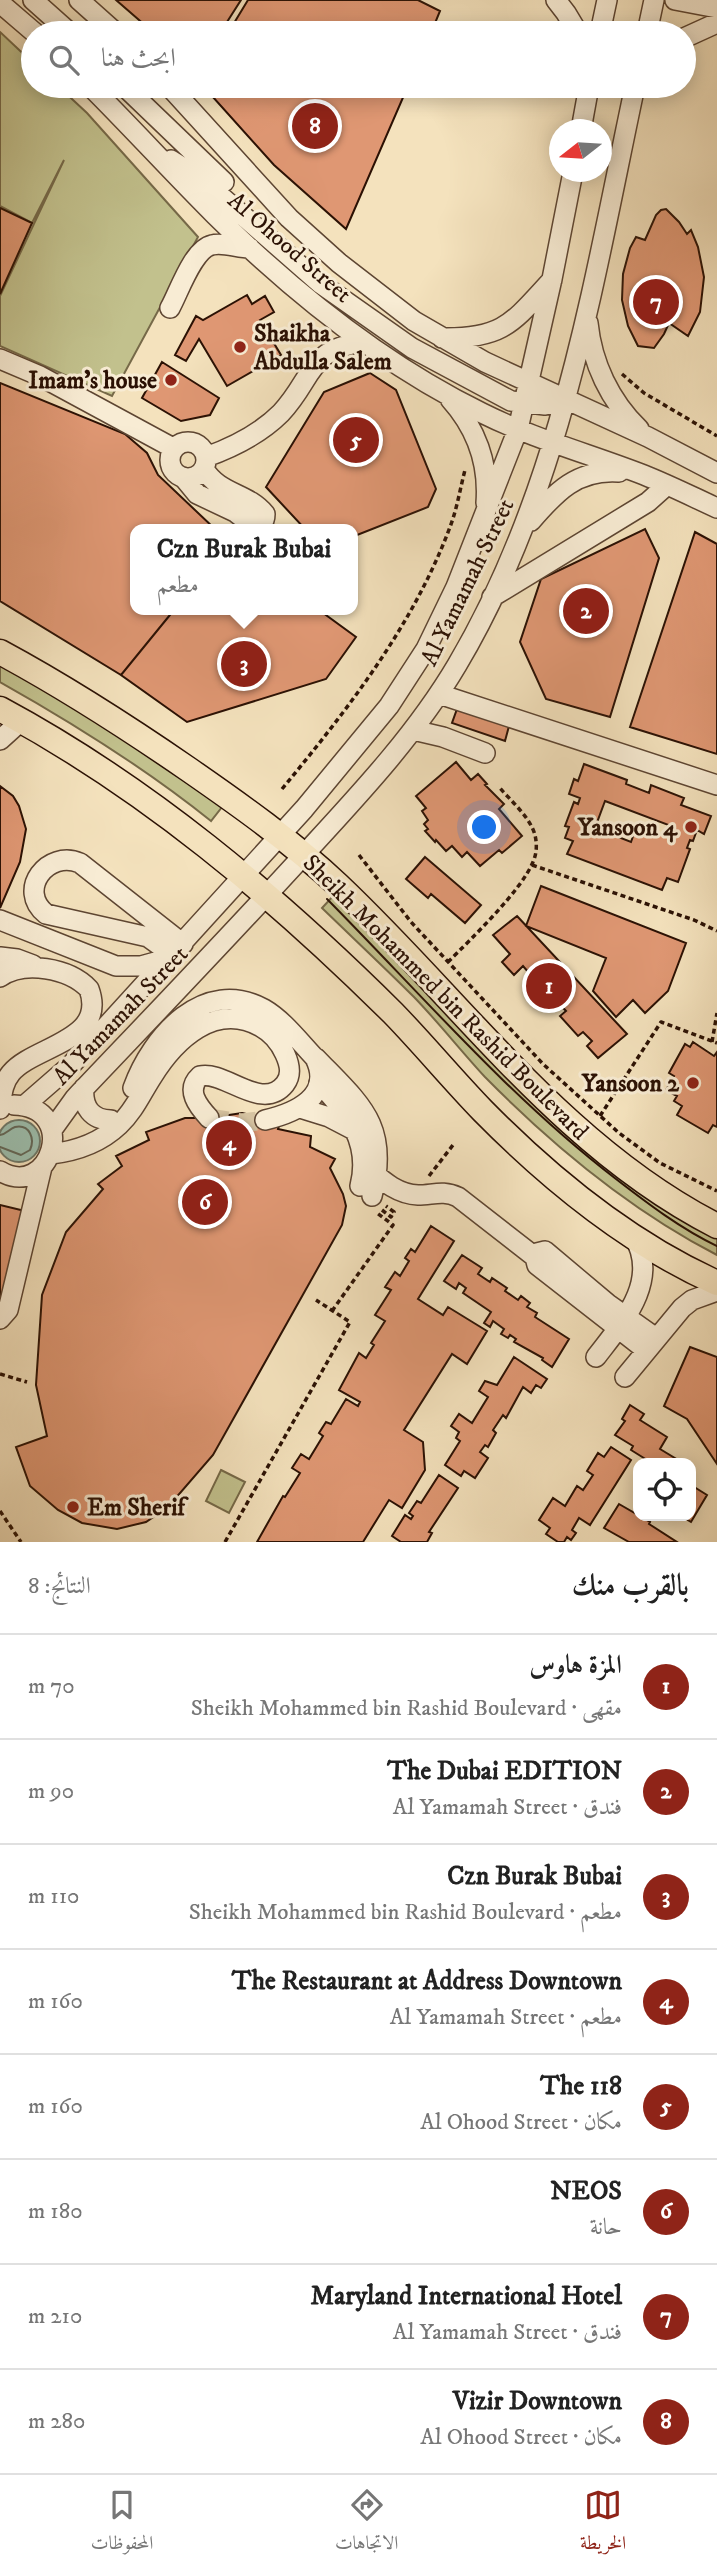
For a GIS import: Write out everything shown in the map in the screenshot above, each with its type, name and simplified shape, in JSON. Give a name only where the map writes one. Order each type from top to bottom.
[{"type":"main road","name":"Sheikh Mohammed bin Rashid Boulevard","points":[[0,652],[93,706],[156,747],[245,808],[304,855],[387,932],[546,1102],[624,1167],[667,1197],[717,1226]]},
{"type":"main road","name":"Sheikh Mohammed bin Rashid Boulevard","points":[[11,715],[74,751],[144,797],[242,875],[394,1015],[482,1110],[518,1144],[583,1199],[632,1235],[717,1283]]},
{"type":"street","points":[[33,0],[57,21]]},
{"type":"street","points":[[50,0],[74,21]]},
{"type":"street","points":[[79,0],[103,21]]},
{"type":"street","points":[[556,0],[570,21]]},
{"type":"street","points":[[603,21],[607,0]]},
{"type":"street","points":[[650,21],[654,0]]},
{"type":"street","points":[[675,0],[717,8]]},
{"type":"street","points":[[0,3],[21,22]]},
{"type":"street","points":[[696,32],[717,23]]},
{"type":"street","name":"Al Ohood Street","points":[[102,98],[250,248],[364,342],[445,393],[517,429],[643,475],[717,508]]},
{"type":"street","points":[[136,98],[262,219],[299,266]]},
{"type":"street","points":[[153,98],[234,173],[289,218]]},
{"type":"street","name":"Al Ohood Street","points":[[180,98],[289,218],[363,283],[440,337],[530,384],[648,437],[717,473]]},
{"type":"street","points":[[583,119],[587,98]]},
{"type":"street","name":"Al Yamamah Street","points":[[50,1148],[66,1108],[267,896],[413,730],[439,694],[468,645],[520,532],[566,401],[632,98]]},
{"type":"street","points":[[156,154],[180,164],[201,179],[299,266],[366,317],[424,355],[502,397],[525,404],[545,405],[566,401]]},
{"type":"street","name":"Al Yamamah Street","points":[[26,1105],[60,1076],[176,952],[368,733],[408,678],[452,598],[517,429],[530,384],[571,182]]},
{"type":"street","points":[[170,308],[195,259],[204,248],[217,244],[250,248]]},
{"type":"street","points":[[440,337],[463,338],[497,331],[519,315],[552,279]]},
{"type":"street","points":[[587,308],[592,345],[604,381],[623,411],[648,437]]},
{"type":"street","points":[[183,477],[195,477],[205,463],[268,424],[289,404],[310,370],[323,356],[340,346],[364,342]]},
{"type":"street","points":[[0,359],[40,376],[173,448]]},
{"type":"street","points":[[445,393],[469,425],[479,445],[487,493],[484,518]]},
{"type":"street","points":[[251,524],[235,512],[197,494],[183,477],[173,471],[170,466],[173,448],[190,441],[201,446],[205,463],[221,487],[257,505],[265,514],[261,524]]},
{"type":"street","points":[[520,532],[556,492],[575,479],[601,471],[643,475]]},
{"type":"street","points":[[492,597],[648,502],[667,485]]},
{"type":"street","points":[[439,694],[717,785]]},
{"type":"street","points":[[413,730],[486,748],[448,729],[426,713]]},
{"type":"street","points":[[0,740],[11,715]]},
{"type":"street","points":[[73,860],[80,863],[176,952],[148,937],[46,914],[33,896],[36,882],[51,863],[73,860]]},
{"type":"street","points":[[0,920],[116,966],[141,966],[176,952]]},
{"type":"street","points":[[0,957],[17,959],[82,982],[89,989],[92,1009],[82,1026],[65,1042],[13,1070],[2,1090],[0,1109],[26,1105],[37,1110],[46,1119],[50,1148],[8,1311],[0,1319]]},
{"type":"street","points":[[0,977],[17,968],[42,968]]},
{"type":"street","points":[[0,1171],[17,1177],[31,1174],[50,1148],[90,1132],[111,1120],[127,1101],[149,1055],[175,1022],[186,1012],[211,1001],[240,1000],[266,1010],[354,1097],[366,1114],[377,1144],[370,1170],[368,1197]]},
{"type":"street","points":[[50,1148],[86,1146],[117,1127],[137,1104],[153,1074],[191,1031],[202,1025],[225,1018],[237,1018],[269,1032],[282,1047],[289,1062],[288,1081],[274,1093],[264,1093],[236,1087],[212,1075],[200,1076],[192,1091],[197,1103],[209,1118]]},
{"type":"street","points":[[265,1120],[293,1112],[315,1093],[319,1083],[319,1065],[315,1058]]},
{"type":"street","points":[[319,1083],[346,1114],[357,1132],[370,1170],[385,1183],[416,1195],[443,1192],[458,1197],[535,1257],[545,1251],[621,1323],[651,1344]]},
{"type":"street","points":[[84,1088],[85,1105],[89,1112],[96,1117],[111,1120]]},
{"type":"street","points":[[300,1108],[330,1117],[357,1132]]},
{"type":"street","points":[[596,1357],[638,1294],[644,1270],[639,1245],[632,1235]]},
{"type":"street","points":[[625,1377],[684,1306],[705,1294],[717,1291]]},
{"type":"path","points":[[621,373],[644,393],[717,436]]},
{"type":"path","points":[[282,789],[331,730],[388,652],[451,526],[470,448],[479,445]]},
{"type":"path","points":[[448,962],[502,904],[532,865],[536,847],[533,828],[499,788]]},
{"type":"path","points":[[359,855],[411,922],[543,1065],[600,1116],[660,1163],[717,1191]]},
{"type":"path","points":[[532,865],[694,920],[717,931]]},
{"type":"path","points":[[600,1116],[661,1022],[714,1043],[717,1013]]},
{"type":"path","points":[[332,1311],[393,1225],[368,1197]]},
{"type":"path","points":[[225,1542],[349,1322],[316,1300]]},
{"type":"path","points":[[0,1374],[27,1382]]},
{"type":"path","points":[[0,1511],[21,1542]]},
{"type":"shaded area","points":[[0,32],[21,52],[21,98],[71,98],[198,237],[112,396],[0,346],[0,296],[64,160],[32,223],[0,206]]},
{"type":"shaded area","points":[[0,662],[88,714],[222,807],[211,821],[108,747],[0,682]]},
{"type":"shaded area","points":[[335,894],[413,971],[717,1236],[717,1255],[623,1197],[565,1152],[511,1103],[414,997],[322,908]]},
{"type":"shaded area","points":[[221,1470],[245,1482],[229,1513],[206,1501]]},
{"type":"water","points":[[11,1122],[27,1122],[34,1126],[38,1133],[38,1149],[34,1156],[27,1160],[11,1160],[4,1156],[0,1149],[0,1133],[4,1126]]},
{"type":"building","points":[[116,0],[241,0],[228,21],[140,21]]},
{"type":"building","points":[[248,0],[418,0],[440,11],[436,21],[235,21]]},
{"type":"building","points":[[214,98],[403,98],[346,229],[274,165]]},
{"type":"building","points":[[0,208],[32,223],[0,294]]},
{"type":"building","points":[[666,209],[687,234],[691,230],[698,247],[704,277],[700,312],[688,336],[669,323],[654,348],[638,346],[628,326],[622,300],[623,274],[636,237],[645,240],[656,215]]},
{"type":"building","name":"Shaikha Abdulla Salem","points":[[247,295],[252,304],[265,296],[274,312],[260,320],[281,355],[227,386],[199,339],[186,361],[175,355],[196,316],[203,320]]},
{"type":"building","name":"Imam's house","points":[[162,362],[219,398],[210,415],[181,421],[142,398]]},
{"type":"building","points":[[370,373],[396,390],[436,489],[428,507],[358,535],[358,524],[300,524],[266,487],[324,392]]},
{"type":"building","points":[[0,383],[125,434],[147,453],[158,475],[210,524],[130,524],[130,615],[170,615],[121,675],[0,601]]},
{"type":"building","points":[[645,529],[659,558],[610,717],[546,699],[520,642],[541,579]]},
{"type":"building","points":[[695,532],[717,544],[717,754],[630,727]]},
{"type":"building","points":[[170,615],[326,615],[356,637],[326,679],[187,722],[121,675]]},
{"type":"building","points":[[457,709],[509,726],[505,741],[452,723]]},
{"type":"building","points":[[456,762],[471,780],[478,774],[487,784],[485,785],[504,804],[499,809],[522,836],[502,853],[499,850],[480,866],[467,852],[462,857],[452,846],[446,851],[436,840],[435,842],[425,831],[428,829],[424,824],[428,820],[422,811],[426,808],[416,796]]},
{"type":"building","name":"Yansoon 4","points":[[584,764],[627,780],[626,784],[649,793],[651,785],[684,798],[681,805],[711,816],[704,834],[697,830],[693,841],[690,840],[687,848],[690,849],[678,882],[667,878],[662,890],[567,854],[573,841],[565,838],[569,827],[565,826],[574,802],[578,804],[580,798],[569,794],[574,779],[578,781]],"holes":[[[605,801],[674,827],[671,838],[637,825],[631,842],[595,828]]]},
{"type":"building","points":[[0,786],[13,796],[26,829],[20,862],[0,908]]},
{"type":"building","points":[[425,857],[481,905],[465,923],[431,894],[428,898],[406,879]]},
{"type":"building","points":[[541,886],[686,943],[668,991],[645,1013],[633,1000],[616,1017],[593,991],[606,958],[526,926]]},
{"type":"building","points":[[517,916],[627,1034],[598,1058],[587,1046],[592,1041],[583,1032],[578,1036],[560,1016],[566,1011],[554,998],[546,1005],[535,994],[542,988],[523,966],[514,975],[502,962],[510,954],[493,935]]},
{"type":"building","name":"Yansoon 2","points":[[693,1042],[714,1056],[717,1052],[717,1127],[713,1125],[708,1133],[677,1115],[682,1106],[674,1101],[677,1096],[666,1090],[674,1076],[669,1073],[685,1044],[690,1047]]},
{"type":"building","points":[[242,1113],[280,1122],[278,1129],[311,1136],[310,1147],[335,1159],[330,1168],[346,1206],[342,1225],[213,1455],[168,1507],[146,1522],[117,1529],[82,1523],[58,1510],[30,1486],[16,1447],[47,1436],[36,1385],[42,1295],[66,1232],[103,1189],[98,1184],[122,1166],[116,1156],[149,1140],[146,1132],[185,1118]]},
{"type":"building","points":[[0,1205],[25,1211],[0,1309]]},
{"type":"building","points":[[431,1226],[454,1241],[418,1299],[443,1315],[448,1307],[487,1331],[467,1364],[452,1354],[404,1430],[423,1442],[425,1470],[402,1508],[389,1500],[363,1542],[257,1542],[283,1496],[285,1497],[300,1473],[292,1468],[301,1454],[309,1459],[323,1436],[319,1433],[326,1422],[331,1424],[346,1399],[358,1406],[360,1402],[339,1390],[359,1353],[366,1358],[374,1345],[371,1343],[385,1321],[375,1315],[391,1290],[385,1287],[395,1272],[400,1276],[409,1261],[405,1258],[411,1249],[415,1252]]},
{"type":"building","points":[[462,1255],[482,1268],[478,1274],[490,1282],[492,1278],[518,1300],[521,1296],[530,1303],[527,1307],[537,1313],[535,1317],[569,1339],[552,1367],[542,1360],[543,1358],[514,1342],[516,1339],[510,1335],[508,1338],[501,1334],[504,1329],[493,1321],[490,1327],[484,1323],[491,1312],[463,1293],[466,1288],[459,1283],[456,1289],[444,1281]]},
{"type":"building","points":[[690,1347],[717,1357],[717,1464],[687,1419],[664,1406]]},
{"type":"building","points":[[514,1357],[547,1379],[541,1388],[536,1385],[531,1393],[523,1387],[506,1418],[503,1415],[493,1430],[496,1433],[488,1447],[485,1445],[480,1452],[488,1458],[475,1478],[464,1471],[461,1476],[445,1465],[460,1441],[456,1438],[459,1432],[451,1426],[459,1414],[472,1423],[488,1397],[479,1391],[485,1381],[497,1385]]},
{"type":"building","points":[[630,1405],[644,1414],[640,1420],[667,1437],[660,1449],[675,1458],[644,1458],[631,1450],[633,1446],[615,1435],[625,1421],[622,1419]]},
{"type":"building","points":[[611,1447],[631,1460],[590,1525],[579,1518],[572,1530],[576,1533],[571,1540],[567,1537],[564,1542],[558,1542],[546,1534],[550,1528],[539,1520],[553,1498],[565,1506],[577,1486],[583,1490],[593,1475],[587,1471],[598,1453],[604,1457]]},
{"type":"building","points":[[439,1475],[458,1488],[429,1532],[432,1533],[427,1542],[401,1542],[392,1536],[405,1515],[411,1519],[413,1516],[409,1513],[417,1501],[421,1503]]},
{"type":"building","points":[[696,1488],[707,1495],[696,1514]]},
{"type":"building","points":[[619,1504],[633,1512],[633,1521],[648,1521],[677,1542],[629,1542],[604,1528]]},
{"type":"tunnel","points":[[209,1118],[242,1123],[265,1120]]},
{"type":"tram line","points":[[327,899],[467,1044],[539,1114],[640,1197],[677,1224],[717,1246]]},
{"type":"place","name":"Vizir Downtown","points":[[315,126]]},
{"type":"place","name":"Maryland International Hotel","points":[[656,302]]},
{"type":"place","name":"Shaikha Abdulla Salem","points":[[240,347]]},
{"type":"place","name":"Imam's house","points":[[171,380]]},
{"type":"place","name":"The 118","points":[[356,440]]},
{"type":"place","name":"The Dubai EDITION","points":[[586,611]]},
{"type":"place","name":"Czn Burak Bubai","points":[[244,664]]},
{"type":"place","name":"Yansoon 4","points":[[691,827]]},
{"type":"place","name":"المزة هاوس","points":[[549,986]]},
{"type":"place","name":"Yansoon 2","points":[[693,1083]]},
{"type":"place","name":"The Restaurant at Address Downtown","points":[[229,1143]]},
{"type":"place","name":"NEOS","points":[[205,1202]]},
{"type":"place","name":"Em Sherif","points":[[73,1507]]}]
